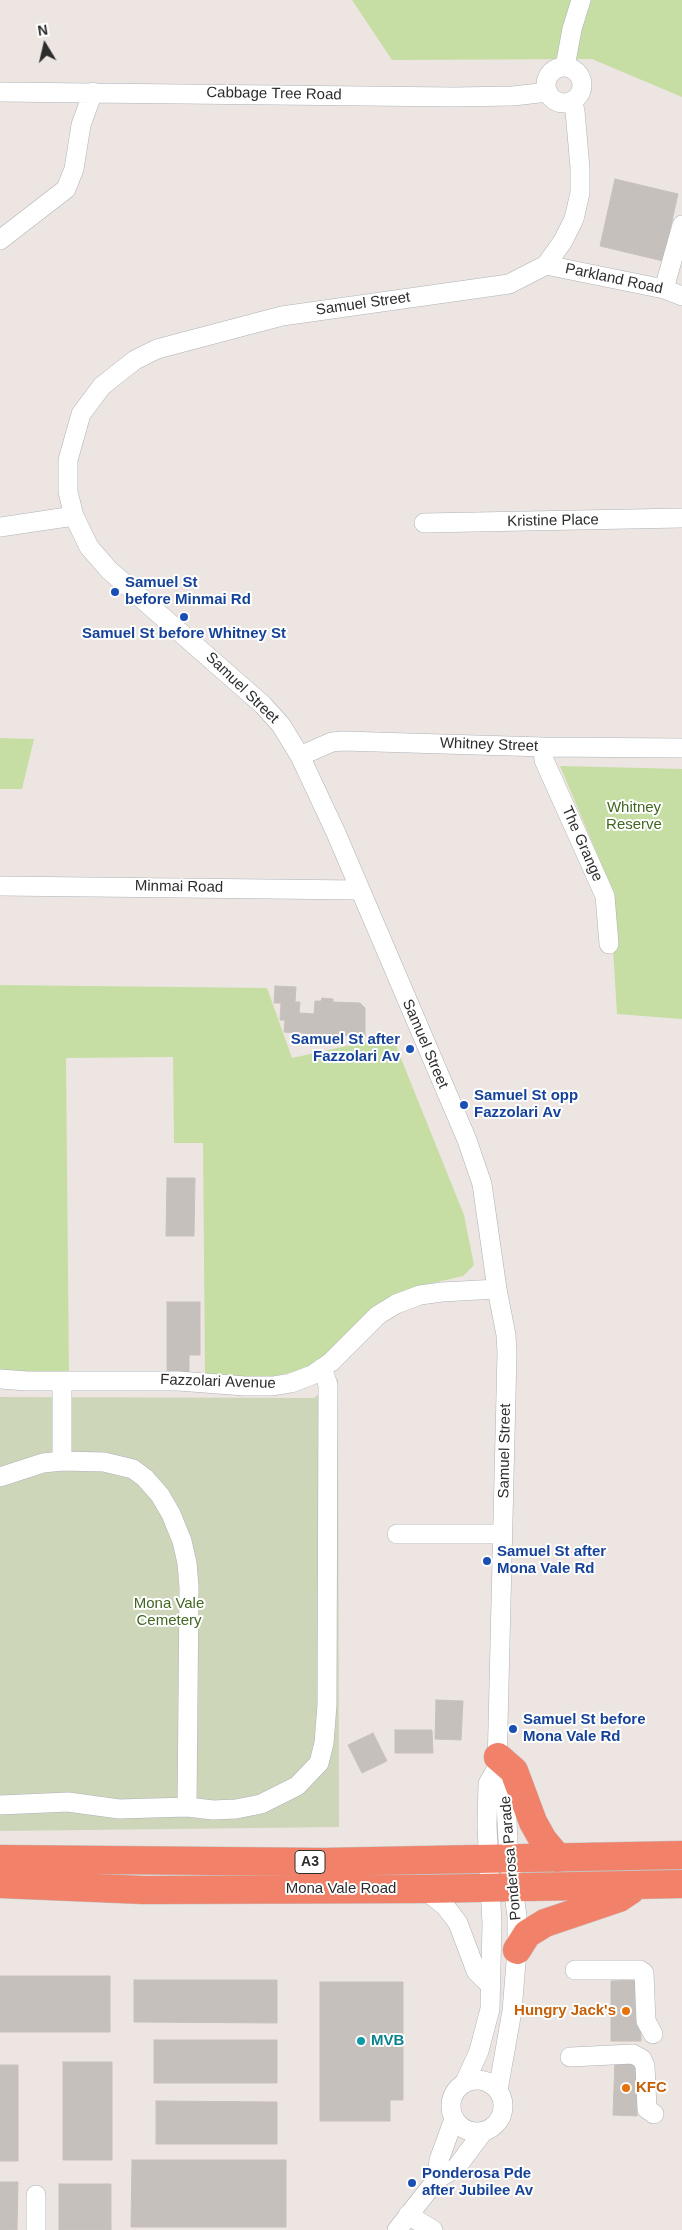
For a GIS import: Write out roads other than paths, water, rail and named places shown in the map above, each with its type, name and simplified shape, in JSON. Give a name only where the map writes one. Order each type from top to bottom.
[{"type":"highway","points":[[497,1763],[514,1771],[543,1840],[558,1858]]},
{"type":"highway","name":"Mona Vale Road","points":[[0,1859],[314,1862],[682,1855]]},
{"type":"highway","name":"Mona Vale Road","points":[[0,1884],[143,1890],[424,1889],[682,1884]]},
{"type":"highway","points":[[517,1950],[527,1934],[545,1923],[619,1898],[638,1885]]},
{"type":"street","points":[[565,68],[572,29],[581,0]]},
{"type":"street","points":[[565,68],[576,72],[582,82],[580,93],[572,101],[558,102],[548,92],[547,80],[554,71],[565,68]]},
{"type":"street","name":"Cabbage Tree Road","points":[[0,92],[455,97],[532,95],[548,92]]},
{"type":"street","points":[[0,240],[66,189],[74,169],[81,125],[93,92]]},
{"type":"street","name":"Samuel Street","points":[[497,1763],[507,1353],[506,1335],[497,1289],[485,1203],[476,1162],[358,890],[336,833],[300,756],[281,725],[264,705],[109,570],[96,556],[89,547],[74,516],[68,492],[68,460],[81,414],[102,386],[135,360],[149,353],[175,344],[282,316],[509,284],[546,265],[563,241],[574,220],[580,193],[580,158],[575,111],[572,101]]},
{"type":"street","points":[[664,289],[682,225]]},
{"type":"street","name":"Parkland Road","points":[[546,265],[664,289],[682,296]]},
{"type":"street","points":[[0,527],[74,516]]},
{"type":"street","name":"Kristine Place","points":[[424,523],[682,518]]},
{"type":"street","name":"Whitney Street","points":[[300,756],[332,742],[343,741],[543,747],[682,748]]},
{"type":"street","name":"The Grange","points":[[543,747],[544,760],[605,896],[609,944]]},
{"type":"street","name":"Minmai Road","points":[[0,886],[358,890]]},
{"type":"street","name":"Fazzolari Avenue","points":[[0,1379],[178,1381],[245,1386],[273,1386],[291,1383],[312,1375],[331,1362],[378,1316],[396,1304],[420,1295],[497,1289]]},
{"type":"street","points":[[0,1805],[68,1802],[119,1808],[187,1807],[213,1810],[236,1809],[261,1804],[297,1786],[319,1763],[324,1743],[327,1696],[328,1385],[322,1368]]},
{"type":"street","points":[[62,1381],[62,1461]]},
{"type":"street","points":[[0,1477],[43,1463],[62,1461],[104,1462],[133,1469],[145,1478],[160,1495],[171,1514],[182,1541],[187,1563],[189,1587],[187,1807]]},
{"type":"street","points":[[397,1534],[503,1534]]},
{"type":"street","name":"Ponderosa Parade","points":[[497,1763],[505,1784],[498,1860],[502,1888],[517,1916],[517,1950],[512,2011],[498,2090]]},
{"type":"street","name":"Ponderosa Parade","points":[[465,2082],[486,2030],[492,1986],[492,1924],[502,1888]]},
{"type":"street","points":[[424,1889],[445,1906],[458,1923],[476,1970],[492,1986]]},
{"type":"street","points":[[575,1970],[640,1970],[644,1973],[646,2021],[653,2034]]},
{"type":"street","points":[[570,2057],[633,2054],[642,2058],[645,2066],[647,2109],[654,2114]]},
{"type":"street","points":[[396,2230],[437,2179],[456,2168],[483,2132],[491,2128],[502,2115],[503,2106],[498,2090],[483,2080],[465,2082],[453,2095],[451,2112],[454,2119],[466,2130],[483,2132]]},
{"type":"street","points":[[437,2179],[439,2160],[454,2119]]},
{"type":"street","points":[[36,2195],[36,2230]]},
{"type":"street","points":[[408,2214],[433,2230]]},
{"type":"place","name":"Samuel St before Minmai Rd","points":[[115,592]]},
{"type":"place","name":"Samuel St before Whitney St","points":[[184,617]]},
{"type":"place","name":"Samuel St after Fazzolari Av","points":[[410,1049]]},
{"type":"place","name":"Samuel St opp Fazzolari Av","points":[[464,1105]]},
{"type":"place","name":"Samuel St after Mona Vale Rd","points":[[487,1561]]},
{"type":"place","name":"Samuel St before Mona Vale Rd","points":[[513,1729]]},
{"type":"place","name":"Hungry Jack's","points":[[626,2011]]},
{"type":"place","name":"MVB","points":[[361,2041]]},
{"type":"place","name":"KFC","points":[[626,2088]]},
{"type":"place","name":"Ponderosa Pde after Jubilee Av","points":[[412,2183]]},
{"type":"park label","name":"Whitney Reserve","points":[[634,816]]},
{"type":"park label","name":"Mona Vale Cemetery","points":[[169,1612]]}]
